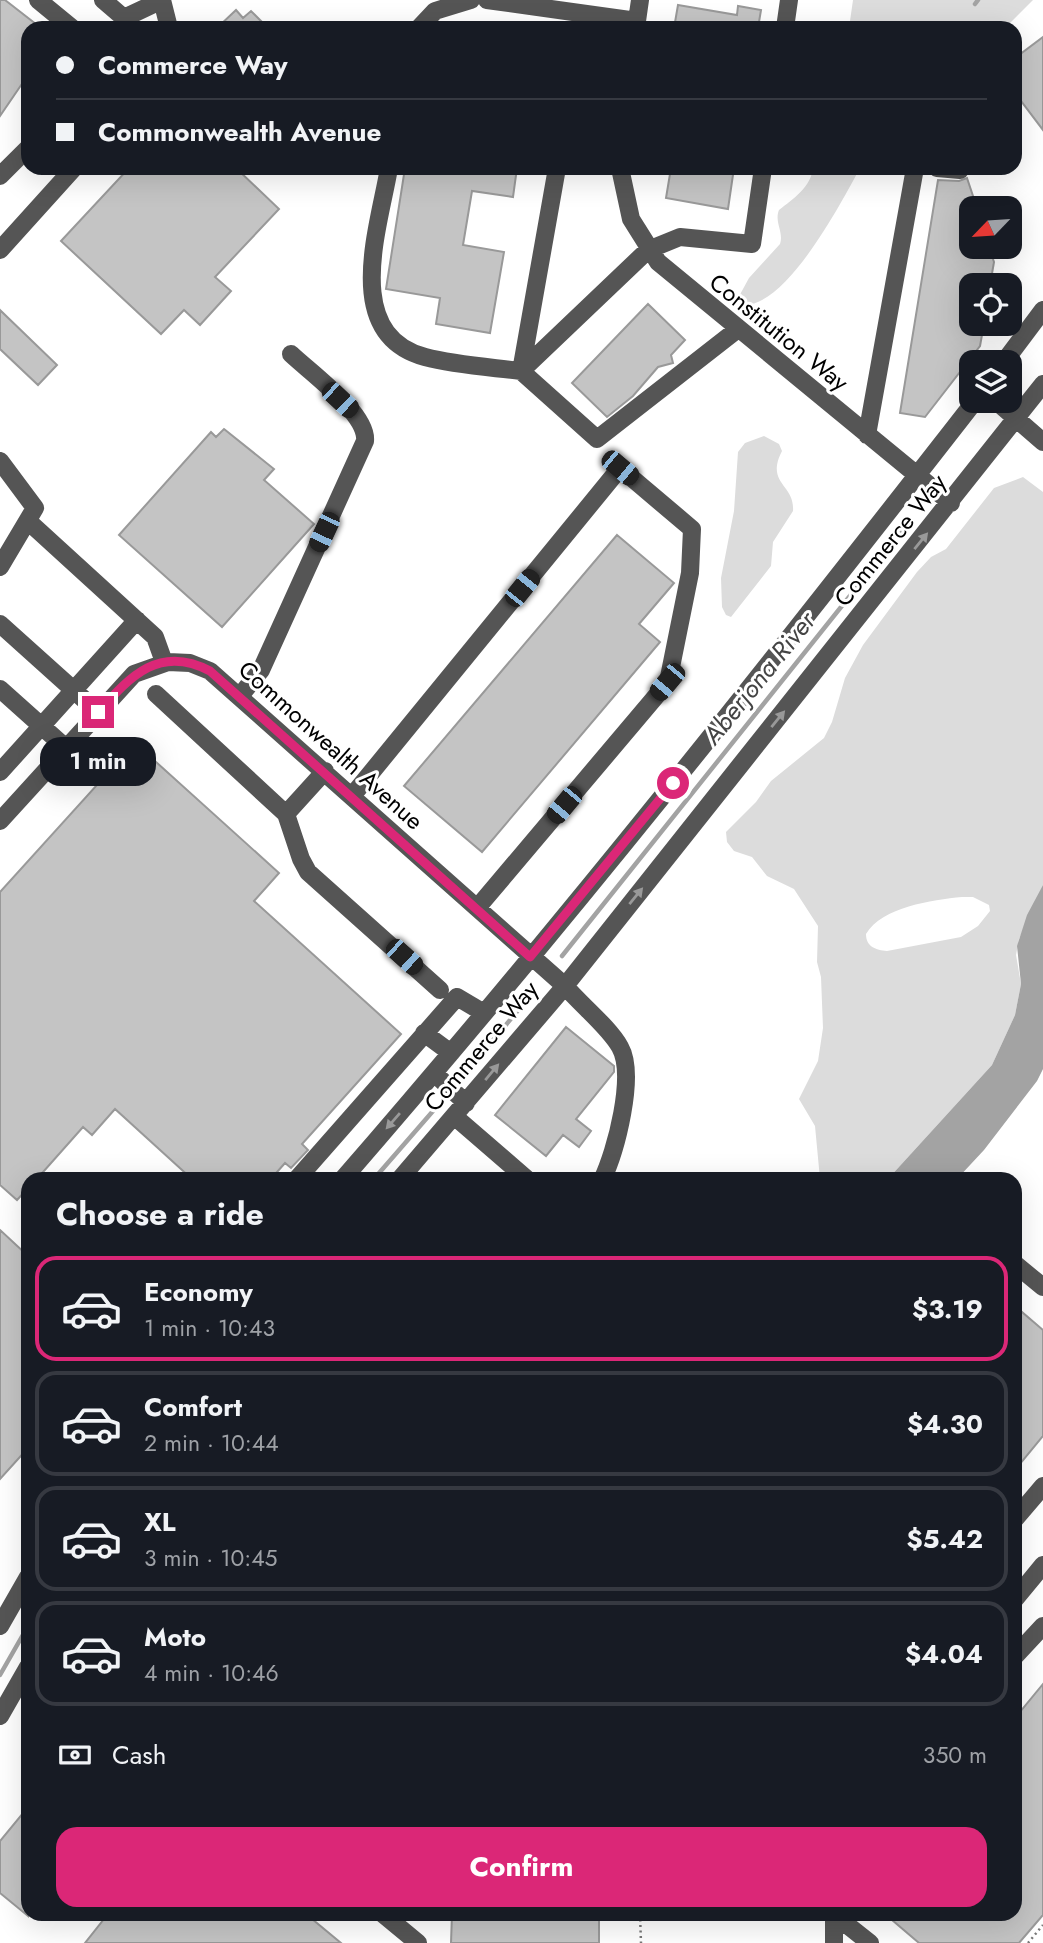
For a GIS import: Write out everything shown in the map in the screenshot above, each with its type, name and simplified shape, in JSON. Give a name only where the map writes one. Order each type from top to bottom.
[{"type":"street","points":[[38,0],[64,21]]},
{"type":"street","points":[[103,0],[122,21]]},
{"type":"street","points":[[127,21],[162,0],[167,21]]},
{"type":"street","points":[[426,21],[435,11],[471,0]]},
{"type":"street","points":[[487,0],[584,21]]},
{"type":"street","points":[[637,21],[640,0]]},
{"type":"street","points":[[786,21],[789,0]]},
{"type":"street","points":[[0,176],[21,155]]},
{"type":"street","points":[[0,250],[68,175]]},
{"type":"street","points":[[388,175],[370,288],[374,315],[385,331],[404,347],[423,357],[521,371],[597,439],[738,329]]},
{"type":"street","points":[[521,371],[556,175]]},
{"type":"street","name":"Constitution Way","points":[[622,175],[631,219],[648,250],[672,275],[951,503]]},
{"type":"street","points":[[521,371],[648,250],[680,237],[752,244],[762,175]]},
{"type":"street","points":[[867,435],[914,175]]},
{"type":"street","points":[[1013,350],[1043,310]]},
{"type":"street","points":[[240,696],[261,670],[365,441],[365,430],[357,415],[291,354]]},
{"type":"street","name":"Commerce Way","points":[[407,1172],[565,986],[1043,384]]},
{"type":"street","name":"Commerce Way","points":[[349,1172],[435,1074],[966,413]]},
{"type":"street","points":[[1012,413],[1043,442]]},
{"type":"street","points":[[0,461],[33,503],[35,511],[0,567]]},
{"type":"street","points":[[352,796],[620,468],[692,529],[690,573],[667,682],[477,908]]},
{"type":"street","points":[[29,522],[157,638],[164,662]]},
{"type":"street","points":[[0,772],[137,620]]},
{"type":"street","points":[[0,624],[98,712]]},
{"type":"street","name":"Commonwealth Avenue","points":[[0,821],[134,674],[164,662],[183,662],[204,667],[240,696],[565,986],[619,1044],[627,1060],[623,1109],[604,1172]]},
{"type":"street","points":[[0,689],[66,748]]},
{"type":"street","points":[[156,694],[286,814],[308,872],[440,990]]},
{"type":"street","points":[[286,814],[324,771]]},
{"type":"street","points":[[303,1172],[457,997],[484,1013]]},
{"type":"street","points":[[425,1033],[451,1053]]},
{"type":"street","points":[[435,1074],[460,1109],[520,1172]]},
{"type":"street","points":[[1022,1270],[1043,1287]]},
{"type":"street","points":[[1022,1511],[1043,1486]]},
{"type":"street","points":[[1022,1584],[1043,1565]]},
{"type":"street","points":[[0,1626],[21,1589]]},
{"type":"street","points":[[1022,1648],[1043,1626]]},
{"type":"street","points":[[0,1716],[21,1679]]},
{"type":"street","points":[[391,1921],[418,1943]]},
{"type":"street","points":[[834,1921],[834,1943]]},
{"type":"street","points":[[840,1921],[870,1943]]},
{"type":"path","points":[[640,1921],[640,1943]]},
{"type":"path","points":[[1028,1943],[1043,1925]]},
{"type":"shaded area","points":[[853,0],[1033,0],[1012,21],[850,21]]},
{"type":"shaded area","points":[[812,175],[856,175],[826,227],[794,272],[759,302],[742,305],[737,300],[749,278],[780,244],[779,210]]},
{"type":"shaded area","points":[[764,436],[779,444],[782,451],[777,471],[790,495],[793,511],[773,542],[771,566],[731,617],[726,615],[722,607],[721,578],[734,511],[738,452],[745,443]]},
{"type":"shaded area","points":[[1023,477],[1043,492],[1043,885],[1019,939],[1016,955],[1021,984],[1015,1015],[992,1065],[894,1172],[819,1172],[815,1126],[799,1099],[818,1061],[823,1028],[821,977],[817,962],[818,926],[794,889],[767,876],[752,857],[734,851],[727,842],[726,832],[756,802],[771,781],[824,738],[832,722],[845,678],[863,645],[917,572],[931,557],[946,549],[994,488]],"holes":[[[962,897],[973,897],[989,905],[990,911],[978,926],[961,937],[887,951],[876,949],[868,942],[866,934],[873,925],[895,911],[937,900]]]},
{"type":"shaded area","points":[[1043,885],[1043,1069],[1037,1081],[984,1150],[964,1172],[894,1172],[992,1065],[1015,1015],[1021,984],[1017,946],[1027,915]]},
{"type":"building","points":[[0,0],[5,0],[32,21],[21,21],[21,85],[0,116]]},
{"type":"building","points":[[678,5],[737,15],[738,6],[761,10],[759,21],[675,21]]},
{"type":"building","points":[[236,10],[243,18],[251,11],[261,21],[224,21]]},
{"type":"building","points":[[1043,37],[1043,130],[1022,102],[1022,53]]},
{"type":"building","points":[[122,175],[243,175],[279,209],[215,277],[231,291],[200,325],[184,310],[161,334],[61,241]]},
{"type":"building","points":[[404,175],[516,175],[513,197],[472,191],[463,245],[504,252],[490,333],[436,324],[440,298],[386,289]]},
{"type":"building","points":[[670,175],[733,175],[728,209],[666,198]]},
{"type":"building","points":[[967,178],[973,196],[959,196],[959,259],[993,259],[994,262],[992,273],[959,273],[959,336],[982,336],[980,346],[977,350],[959,350],[959,373],[925,417],[900,413],[938,180],[959,181]]},
{"type":"building","points":[[648,304],[685,340],[671,355],[673,363],[658,367],[633,396],[607,417],[572,383]]},
{"type":"building","points":[[0,310],[57,365],[38,385],[0,349]]},
{"type":"building","points":[[224,429],[274,469],[264,480],[314,524],[222,627],[119,535],[211,432],[216,437]]},
{"type":"building","points":[[617,535],[674,583],[639,624],[660,642],[482,852],[404,786]]},
{"type":"building","points":[[135,743],[279,873],[254,901],[401,1034],[302,1144],[308,1150],[291,1168],[285,1163],[277,1172],[184,1172],[115,1109],[92,1135],[83,1127],[43,1172],[21,1172],[21,1196],[17,1200],[0,1185],[0,892]]},
{"type":"building","points":[[566,1027],[614,1066],[614,1072],[576,1119],[591,1131],[579,1147],[563,1135],[546,1156],[495,1115]]},
{"type":"building","points":[[0,1230],[21,1250],[21,1456],[0,1479]]},
{"type":"building","points":[[1022,1312],[1043,1330],[1043,1436],[1022,1462]]},
{"type":"building","points":[[1043,1684],[1043,1915],[1019,1943],[919,1943],[893,1921],[1022,1921],[1022,1710]]},
{"type":"building","points":[[21,1816],[21,1910],[0,1893],[0,1841]]},
{"type":"building","points":[[102,1921],[314,1921],[341,1943],[85,1943]]},
{"type":"building","points":[[452,1921],[599,1921],[599,1943],[451,1943]]},
{"type":"waterway","name":"Aberjona River","points":[[975,4],[978,0]]},
{"type":"waterway","name":"Aberjona River","points":[[562,956],[909,522]]},
{"type":"waterway","name":"Aberjona River","points":[[469,1069],[535,990]]},
{"type":"waterway","name":"Aberjona River","points":[[380,1172],[433,1111]]},
{"type":"waterway","name":"Aberjona River","points":[[0,1675],[21,1638]]},
{"type":"route","points":[[98,712],[134,674],[147,667],[183,662],[210,671],[530,957],[673,783]]}]
